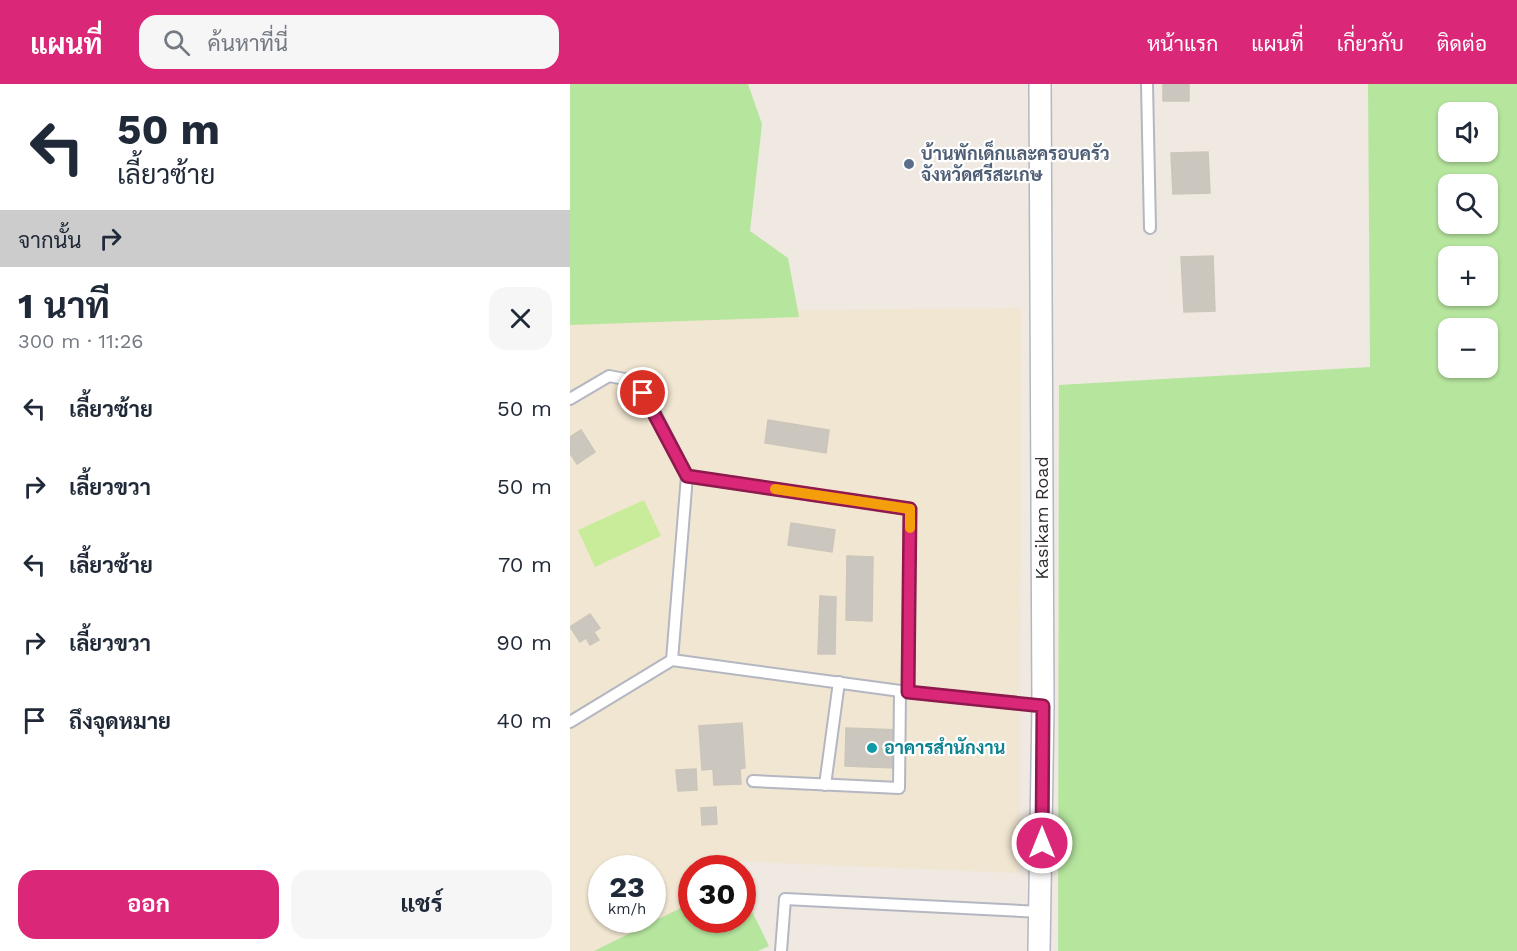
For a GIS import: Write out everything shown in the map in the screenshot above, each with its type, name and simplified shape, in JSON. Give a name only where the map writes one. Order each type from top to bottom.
[{"type":"street","name":"Kasikam Road","points":[[1039,951],[1043,706],[1040,84]]},
{"type":"lane","points":[[1147,84],[1150,228]]},
{"type":"lane","points":[[570,399],[609,376],[635,381],[651,405],[687,476],[672,660]]},
{"type":"lane","points":[[687,476],[910,509],[899,788],[753,781]]},
{"type":"lane","points":[[570,722],[672,660],[904,691],[1043,706]]},
{"type":"lane","points":[[825,785],[839,682]]},
{"type":"lane","points":[[781,951],[785,899],[1041,912]]},
{"type":"shaded area","points":[[1021,308],[1020,873],[756,862],[756,855],[678,855],[678,915],[666,923],[666,855],[588,855],[588,933],[650,933],[621,951],[570,951],[570,315]]},
{"type":"green space","points":[[570,84],[748,84],[762,124],[750,231],[788,258],[799,317],[570,325]]},
{"type":"green space","points":[[1368,84],[1517,84],[1517,951],[1058,951],[1059,385],[1370,367]]},
{"type":"green space","points":[[644,500],[661,536],[595,567],[578,530]]},
{"type":"green space","points":[[678,909],[678,933],[756,933],[756,920],[769,946],[758,951],[594,951],[630,933],[666,933],[666,915]]},
{"type":"building","points":[[1163,84],[1189,84],[1189,101],[1163,101]]},
{"type":"building","points":[[1208,152],[1210,193],[1173,194],[1171,153]]},
{"type":"building","points":[[1213,256],[1215,311],[1184,312],[1181,257]]},
{"type":"building","points":[[768,420],[829,430],[826,453],[765,443]]},
{"type":"building","points":[[581,430],[595,452],[577,464],[570,453],[570,437]]},
{"type":"building","points":[[791,523],[835,530],[832,552],[788,545]]},
{"type":"building","points":[[847,556],[873,557],[872,621],[846,620]]},
{"type":"building","points":[[820,596],[836,597],[835,654],[818,654]]},
{"type":"building","points":[[590,614],[600,628],[594,632],[599,640],[590,645],[586,638],[580,642],[570,627]]},
{"type":"building","points":[[742,723],[745,768],[740,769],[741,784],[714,785],[713,769],[702,770],[699,726]]},
{"type":"building","name":"อาคารสำนักงาน","points":[[846,728],[899,730],[897,768],[845,766]]},
{"type":"building","points":[[696,769],[697,790],[678,791],[676,770]]},
{"type":"building","points":[[716,807],[717,824],[702,825],[701,808]]},
{"type":"slow traffic","points":[[775,489],[910,509],[910,528]]},
{"type":"place","name":"บ้านพักเด็กและครอบครัว จังหวัดศรีสะเกษ","points":[[909,164]]},
{"type":"place","name":"อาคารสำนักงาน","points":[[872,748]]},
{"type":"route","points":[[643,393],[687,476],[910,509],[908,692],[1043,706],[1042,843]]}]
